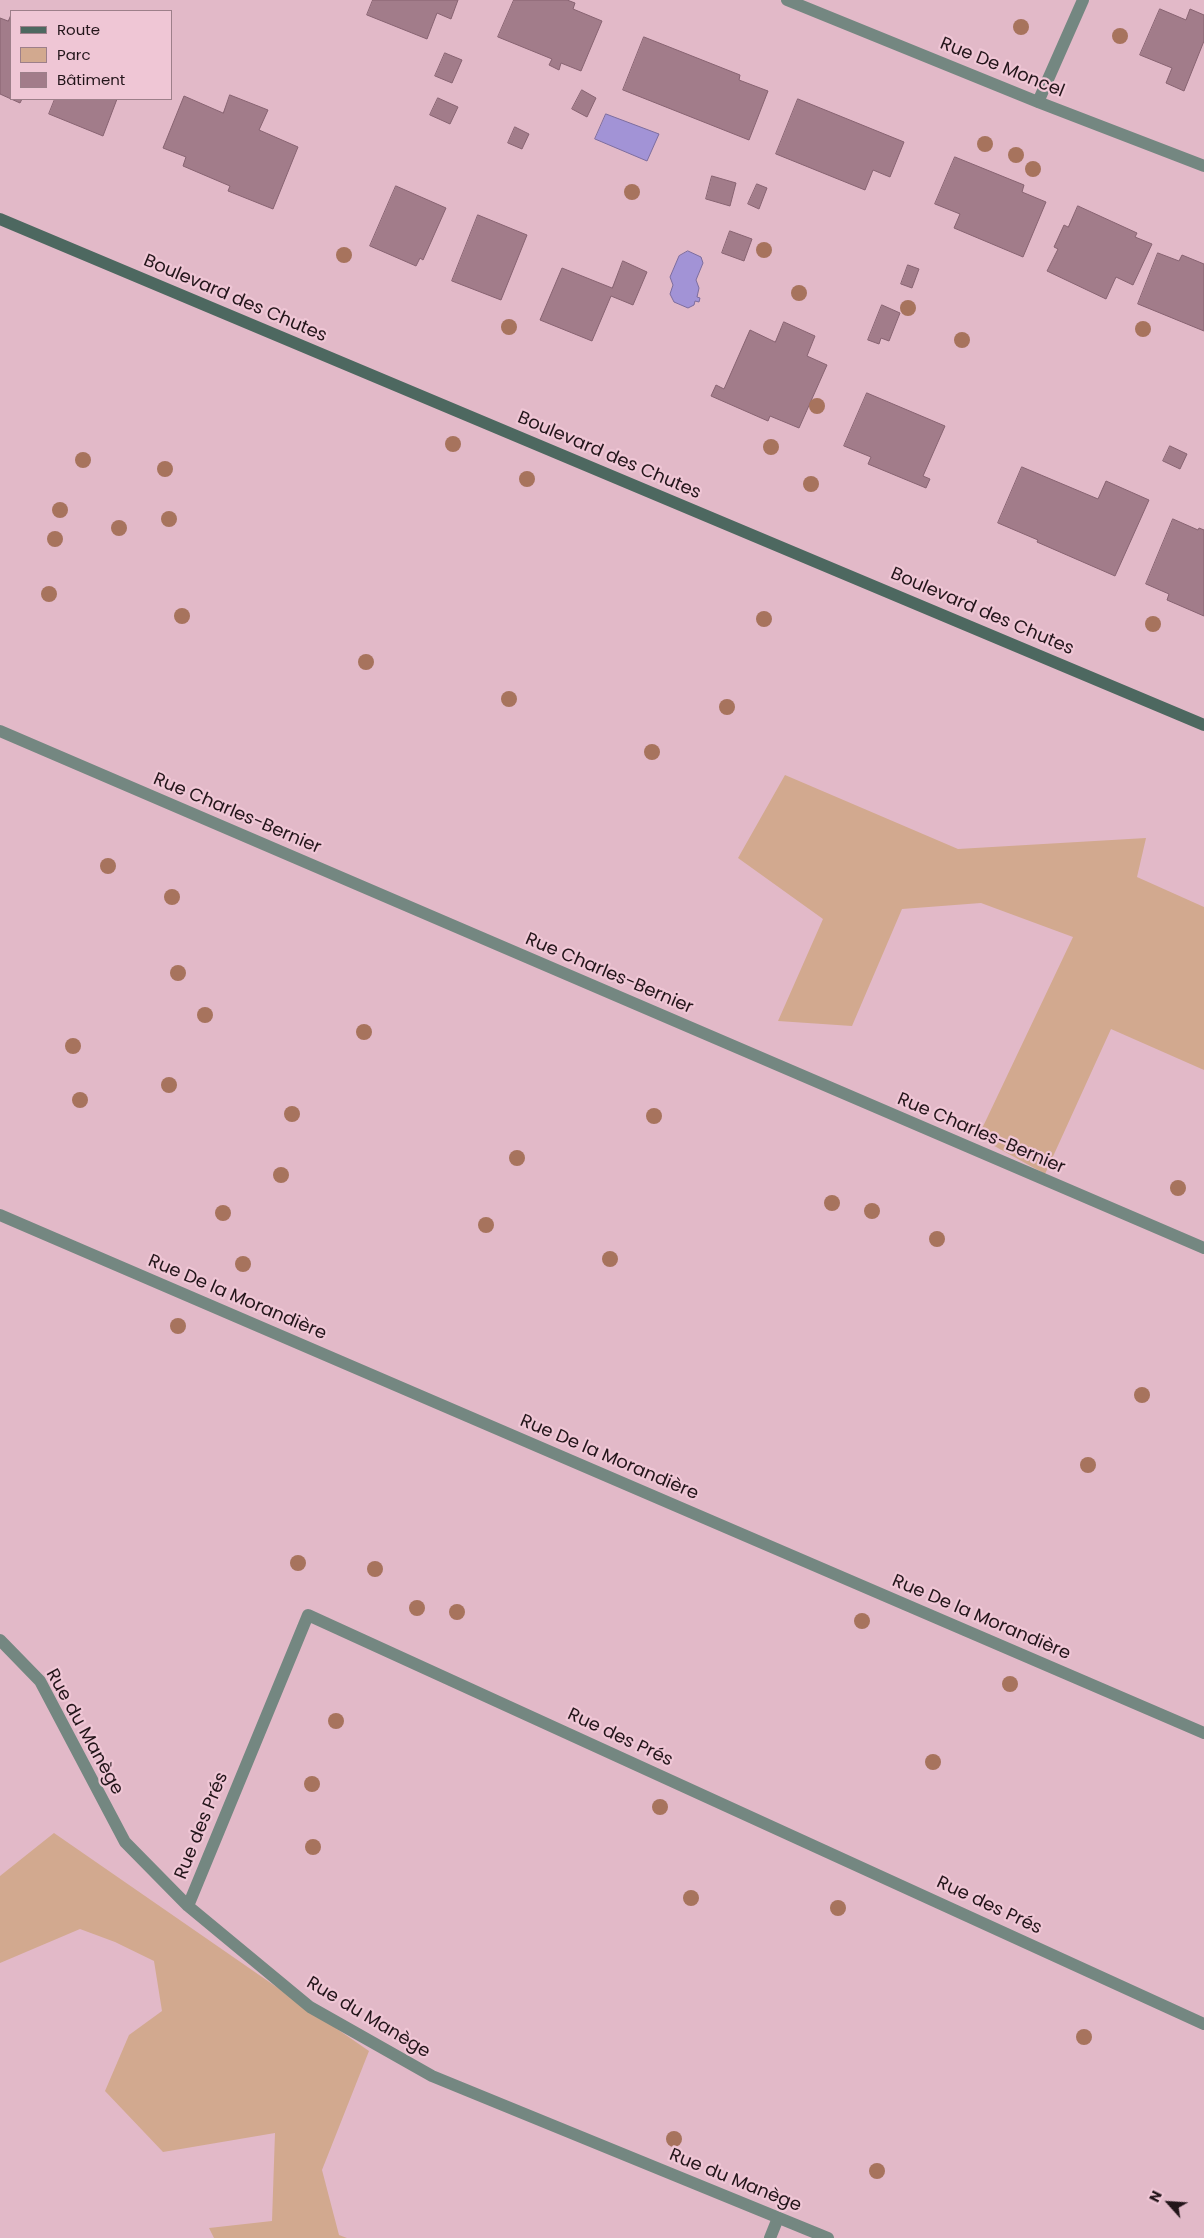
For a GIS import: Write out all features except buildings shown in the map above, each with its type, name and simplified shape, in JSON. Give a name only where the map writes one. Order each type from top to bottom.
[{"type":"street","name":"Rue De Moncel","points":[[787,0],[1038,102],[1204,166]]},
{"type":"street","points":[[1038,102],[1083,0]]},
{"type":"street","name":"Boulevard des Chutes","points":[[0,219],[1204,724]]},
{"type":"street","name":"Rue Charles-Bernier","points":[[0,731],[1204,1248]]},
{"type":"street","name":"Rue De la Morandière","points":[[0,1215],[1204,1734]]},
{"type":"street","name":"Rue des Prés","points":[[188,1906],[308,1615],[1204,2024]]},
{"type":"street","name":"Rue du Manège","points":[[0,1640],[40,1681],[126,1842],[188,1906],[310,2008],[432,2076],[828,2238]]},
{"type":"street","points":[[770,2238],[778,2218]]},
{"type":"green space","points":[[785,775],[958,849],[1146,838],[1137,877],[1204,907],[1204,1070],[1111,1029],[1045,1174],[978,1137],[1073,937],[981,903],[902,909],[852,1026],[778,1021],[823,919],[738,858]]},
{"type":"green space","points":[[54,1833],[369,2051],[322,2170],[339,2235],[347,2238],[214,2238],[209,2228],[272,2221],[275,2133],[163,2152],[105,2091],[129,2035],[162,2011],[154,1961],[115,1942],[80,1929],[0,1963],[0,1876]]},
{"type":"shaded area","points":[[606,114],[659,134],[647,161],[595,139]]},
{"type":"shaded area","points":[[688,251],[701,257],[703,263],[696,280],[699,288],[697,297],[700,298],[699,302],[695,301],[694,305],[688,308],[674,302],[670,294],[673,285],[670,277],[679,256]]}]
